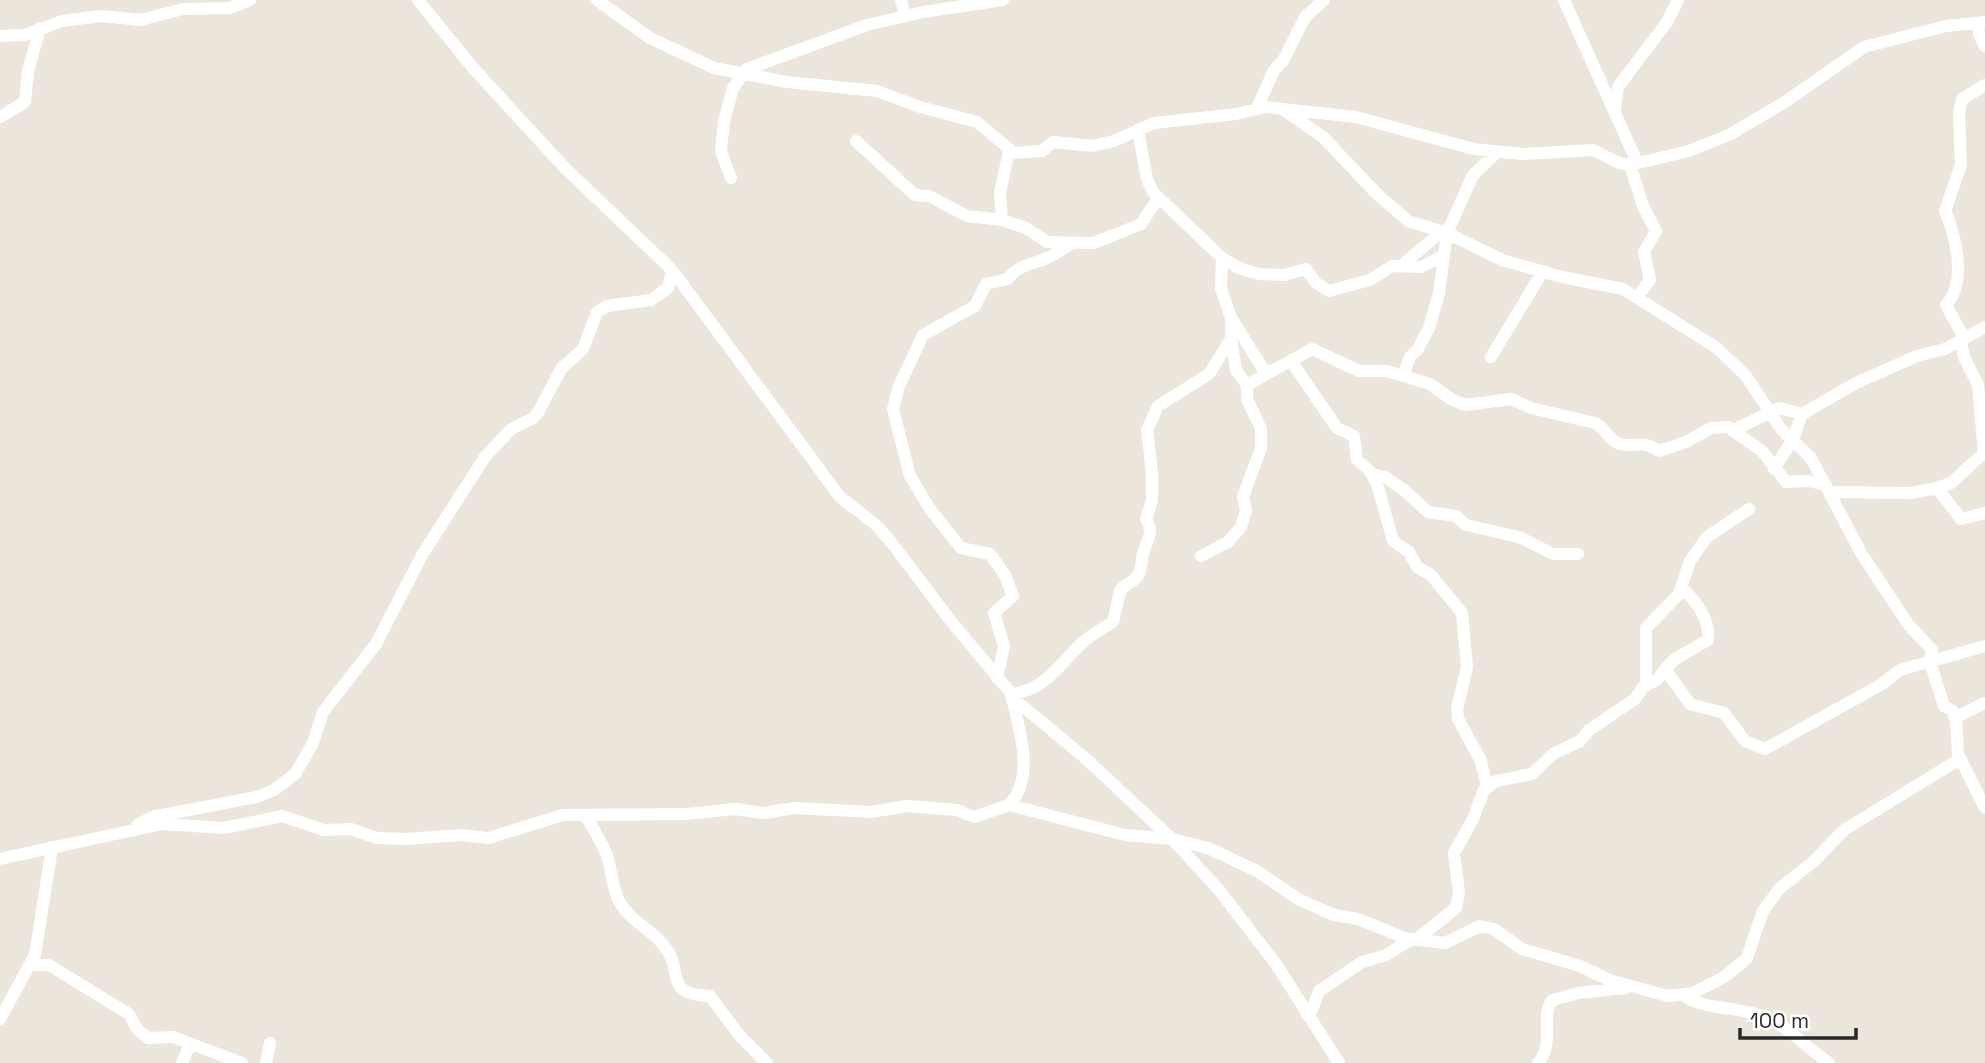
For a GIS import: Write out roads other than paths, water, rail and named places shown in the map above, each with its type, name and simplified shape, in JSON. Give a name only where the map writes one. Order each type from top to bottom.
[{"type":"street","points":[[0,36],[14,37],[52,23],[89,17],[140,20],[183,9],[230,8],[250,0]]},
{"type":"street","points":[[418,0],[473,68],[565,168],[671,270],[834,490],[848,506],[875,524],[891,542],[1011,694],[1172,839],[1245,923],[1339,1063]]},
{"type":"street","points":[[597,0],[626,23],[670,49],[740,75],[869,88],[936,112],[977,122],[1009,151],[1020,154],[1042,151],[1053,142],[1092,146],[1114,141],[1154,122],[1236,114],[1257,108],[1356,117],[1396,125],[1447,144],[1496,153],[1593,150],[1624,165],[1633,164],[1689,150],[1745,127],[1864,47],[1946,26],[1982,23],[1979,34],[1985,46]]},
{"type":"street","points":[[901,0],[905,15]]},
{"type":"street","points":[[731,178],[722,157],[721,143],[729,97],[740,75],[757,64],[925,6],[1003,0]]},
{"type":"street","points":[[1257,108],[1274,70],[1283,61],[1307,14],[1324,0]]},
{"type":"street","points":[[1564,0],[1615,109],[1643,206],[1656,231],[1644,252],[1650,279],[1638,296]]},
{"type":"street","points":[[1615,109],[1618,86],[1667,22],[1678,0]]},
{"type":"street","points":[[0,117],[25,103],[28,71],[40,28]]},
{"type":"street","points":[[1734,430],[1762,451],[1786,482],[1808,481],[1828,489],[1911,493],[1937,488],[1951,483],[1984,452],[1978,386],[1964,357],[1963,339],[1946,305],[1954,296],[1957,286],[1957,253],[1955,234],[1945,211],[1961,165],[1958,113],[1962,99],[1985,85]]},
{"type":"street","points":[[1283,110],[1323,137],[1401,216],[1444,233],[1494,258],[1562,277],[1600,282],[1638,296],[1730,359],[1769,411],[1811,458],[1861,553],[1908,624],[1932,650],[1930,662],[1944,706],[1952,710],[1956,718],[1960,759],[1985,808]]},
{"type":"street","points":[[1138,130],[1147,179],[1158,198],[1222,258],[1258,274],[1284,275],[1306,269],[1316,283],[1329,291],[1370,280],[1387,268],[1424,266],[1443,256]]},
{"type":"street","points":[[856,141],[916,195],[929,196],[957,208],[967,216],[1002,220],[1026,228],[1047,242],[1094,243],[1135,227],[1147,218],[1158,198]]},
{"type":"street","points":[[1002,220],[1000,193],[1009,151]]},
{"type":"street","points":[[1403,376],[1410,357],[1418,349],[1429,328],[1438,293],[1444,233],[1474,175],[1496,153]]},
{"type":"street","points":[[1401,266],[1444,233]]},
{"type":"street","points":[[997,678],[1004,646],[994,613],[1013,596],[1010,584],[989,554],[961,548],[937,521],[910,476],[893,409],[899,386],[923,335],[975,306],[986,284],[1008,279],[1012,272],[1032,261],[1043,260],[1072,243]]},
{"type":"street","points":[[1222,258],[1221,289],[1231,318],[1263,369],[1271,372]]},
{"type":"street","points":[[129,831],[152,817],[267,794],[295,774],[313,743],[323,712],[376,644],[418,562],[485,457],[510,430],[539,411],[561,369],[583,349],[597,312],[607,306],[645,302],[656,298],[668,288],[671,270]]},
{"type":"street","points":[[1491,357],[1543,271]]},
{"type":"street","points":[[1201,556],[1228,542],[1241,527],[1246,510],[1243,497],[1257,465],[1262,441],[1261,429],[1247,399],[1247,385],[1236,370],[1231,318]]},
{"type":"street","points":[[1774,469],[1793,439],[1802,414],[1856,383],[1963,339],[1985,327]]},
{"type":"street","points":[[1011,694],[1037,687],[1059,670],[1084,641],[1113,622],[1120,591],[1140,572],[1144,550],[1149,543],[1150,523],[1146,519],[1152,500],[1147,430],[1150,419],[1158,406],[1209,374],[1231,339]]},
{"type":"street","points":[[1247,385],[1312,349],[1359,371],[1387,371],[1430,384],[1451,400],[1465,405],[1511,399],[1531,408],[1595,423],[1604,427],[1612,440],[1623,445],[1647,443],[1659,451],[1686,442],[1711,428],[1734,430],[1751,424],[1769,411],[1779,408],[1802,414]]},
{"type":"street","points":[[1291,361],[1337,428],[1354,436],[1357,460],[1371,474],[1379,490],[1393,541],[1409,552],[1417,567],[1431,575],[1462,613],[1467,667],[1457,709],[1458,719],[1481,761],[1487,787]]},
{"type":"street","points":[[1371,474],[1385,477],[1428,512],[1456,516],[1466,525],[1519,537],[1553,554],[1578,554]]},
{"type":"street","points":[[1937,488],[1961,519],[1985,513]]},
{"type":"street","points":[[1646,686],[1646,628],[1682,587],[1690,561],[1707,537],[1749,509]]},
{"type":"street","points":[[1307,1015],[1319,991],[1346,971],[1362,962],[1387,955],[1456,908],[1459,893],[1454,853],[1487,787],[1496,781],[1532,774],[1553,754],[1580,741],[1589,730],[1635,699],[1646,686],[1657,680],[1675,659],[1708,640],[1709,630],[1700,607],[1682,587]]},
{"type":"street","points":[[1665,669],[1690,704],[1724,713],[1745,741],[1765,749],[1882,684],[1895,673],[1985,646]]},
{"type":"street","points":[[0,859],[173,823],[224,828],[282,816],[314,828],[351,829],[377,838],[461,835],[488,838],[550,818],[686,814],[735,809],[763,813],[795,807],[871,811],[907,806],[957,810],[974,817],[1009,805],[1019,794],[1023,775],[1023,749],[1011,694]]},
{"type":"street","points":[[1956,718],[1985,704]]},
{"type":"street","points":[[1684,996],[1724,977],[1747,958],[1763,911],[1779,889],[1814,861],[1844,830],[1960,759]]},
{"type":"street","points":[[1009,805],[1125,835],[1172,839],[1220,852],[1257,871],[1298,899],[1334,915],[1358,919],[1414,939],[1445,943],[1474,927],[1488,926],[1522,949],[1580,966],[1609,980],[1684,996],[1710,1008],[1760,1015],[1788,1031],[1829,1063]]},
{"type":"street","points":[[585,816],[608,858],[610,879],[620,903],[635,923],[663,944],[671,956],[674,975],[681,988],[689,995],[710,996],[740,1036],[767,1063]]},
{"type":"street","points":[[0,1019],[38,946],[52,847]]},
{"type":"street","points":[[30,965],[49,965],[128,1014],[136,1029],[148,1038],[173,1037],[242,1063]]},
{"type":"street","points":[[1538,1063],[1545,1053],[1547,1011],[1553,1000],[1578,993],[1634,987]]},
{"type":"street","points":[[266,1063],[270,1043]]},
{"type":"street","points":[[182,1063],[190,1045]]}]
